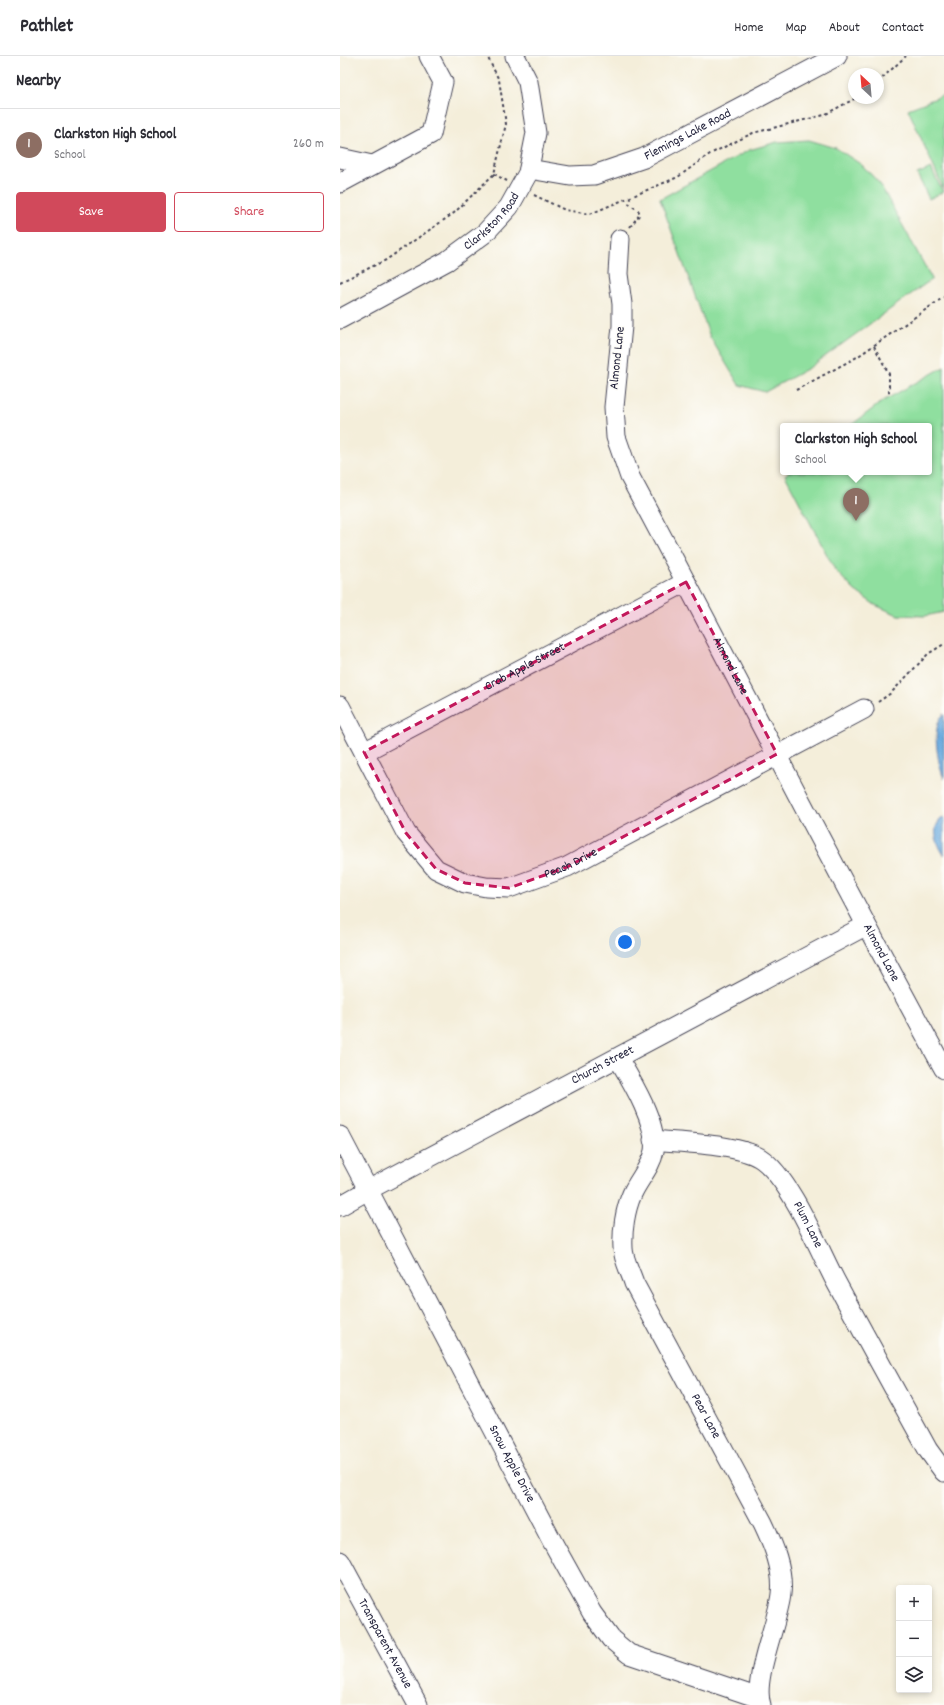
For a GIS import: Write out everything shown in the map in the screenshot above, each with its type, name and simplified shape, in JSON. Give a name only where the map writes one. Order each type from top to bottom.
[{"type":"street","points":[[340,183],[431,134],[443,82],[429,56]]},
{"type":"street","name":"Clarkston Road","points":[[340,319],[447,261],[484,233],[509,208],[529,169],[536,133],[528,82],[516,56]]},
{"type":"street","name":"Flemings Lake Road","points":[[529,169],[570,176],[594,175],[644,158],[837,56]]},
{"type":"street","points":[[340,158],[372,166]]},
{"type":"street","name":"Almond Lane","points":[[620,239],[618,274],[622,304],[622,326],[614,407],[616,437],[630,477],[777,754],[865,926],[944,1069]]},
{"type":"street","name":"Crab Apple Street","points":[[364,752],[686,582]]},
{"type":"street","name":"Peach Drive","points":[[340,706],[406,833],[436,869],[465,883],[486,887],[509,888],[567,866],[864,709]]},
{"type":"street","name":"Church Street","points":[[340,1206],[865,926]]},
{"type":"street","points":[[618,1058],[644,1104],[653,1134],[653,1140]]},
{"type":"street","name":"Snow Apple Drive","points":[[340,1136],[553,1543],[592,1613],[611,1639],[629,1654],[760,1702]]},
{"type":"street","name":"Plum Lane","points":[[653,1140],[741,1150],[760,1158],[768,1165],[795,1201],[836,1282],[928,1450],[944,1472]]},
{"type":"street","name":"Pear Lane","points":[[653,1140],[654,1150],[650,1162],[632,1194],[625,1215],[623,1249],[634,1283],[774,1546],[780,1573],[782,1593],[777,1617],[763,1664],[760,1702]]},
{"type":"street","name":"Transparent Avenue","points":[[340,1561],[418,1705]]},
{"type":"path","points":[[340,282],[386,260],[454,213],[494,174],[506,124],[499,80],[487,56]]},
{"type":"path","points":[[884,76],[906,56]]},
{"type":"path","points":[[538,197],[564,210],[590,214],[678,177],[710,154],[730,142],[753,133],[824,115],[848,102]]},
{"type":"path","points":[[494,174],[511,182]]},
{"type":"path","points":[[620,239],[640,214],[638,210],[629,204],[630,198]]},
{"type":"path","points":[[796,390],[857,357],[944,297]]},
{"type":"path","points":[[874,346],[889,374],[889,394]]},
{"type":"path","points":[[864,709],[891,693],[928,654],[944,644]]},
{"type":"highlighted area","points":[[686,582],[777,754],[567,867],[509,888],[465,883],[436,869],[406,833],[364,752]]},
{"type":"green space","points":[[944,95],[944,190],[908,109]]},
{"type":"green space","points":[[809,140],[836,148],[862,165],[880,184],[932,279],[809,368],[765,392],[739,385],[710,337],[660,199],[749,150],[777,142]]},
{"type":"green space","points":[[931,168],[943,192],[929,199],[917,174]]},
{"type":"green space","points":[[944,367],[944,612],[925,616],[898,615],[875,605],[854,590],[835,570],[785,475],[932,475],[932,423],[854,423],[883,401]]},
{"type":"water","points":[[944,714],[944,779],[936,745],[936,735],[940,719]]},
{"type":"water","points":[[944,817],[944,855],[937,841],[936,830],[939,821]]},
{"type":"place","name":"Clarkston High School","points":[[856,521]]}]
